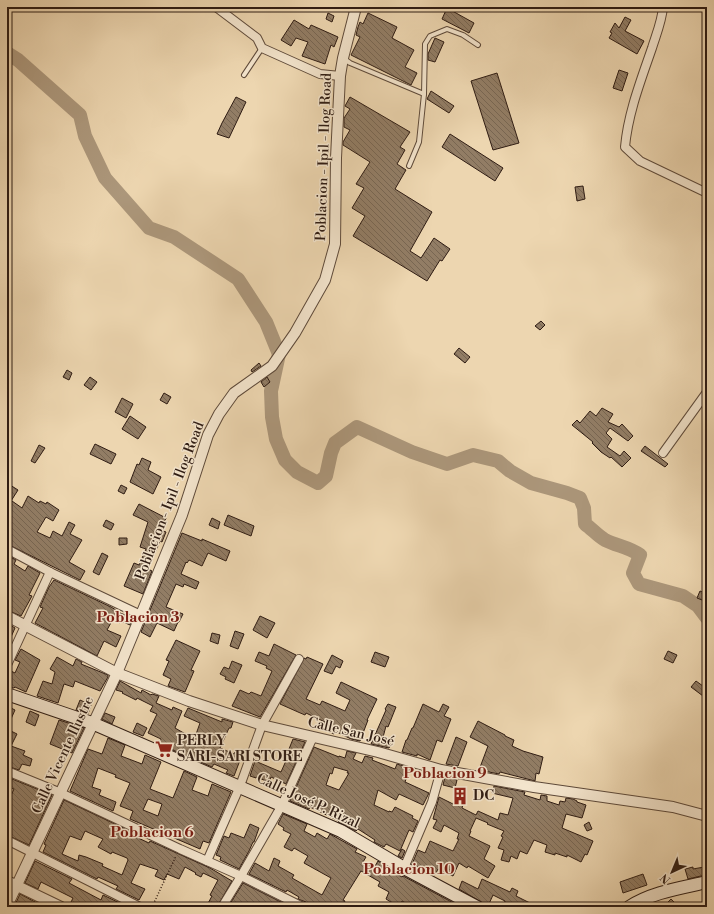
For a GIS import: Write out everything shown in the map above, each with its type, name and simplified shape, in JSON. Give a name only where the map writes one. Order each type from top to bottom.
[{"type":"main road","name":"Calle José P. Rizal","points":[[7,694],[92,723],[341,831],[470,905]]},
{"type":"main road","points":[[629,907],[640,900],[667,891],[707,882]]},
{"type":"street","points":[[216,7],[257,38],[262,48],[320,74],[340,76]]},
{"type":"street","name":"Poblacion - Ipil - Ilog Road","points":[[141,615],[182,515],[208,435],[234,393],[272,366],[295,333],[324,280],[335,244],[336,158],[340,76],[356,7]]},
{"type":"street","points":[[663,7],[662,17],[626,130],[625,147],[640,161],[707,194]]},
{"type":"street","points":[[663,453],[707,392]]},
{"type":"street","points":[[7,549],[50,572],[141,615]]},
{"type":"street","points":[[7,665],[50,572]]},
{"type":"street","name":"Calle Vicente Ilustre","points":[[7,906],[61,793],[141,615]]},
{"type":"street","name":"Calle San José","points":[[7,616],[116,673],[188,701],[262,725],[378,752],[442,770],[534,787],[674,807],[707,816]]},
{"type":"street","points":[[207,861],[240,786],[262,725],[299,659]]},
{"type":"street","points":[[222,907],[282,805],[313,737]]},
{"type":"street","points":[[404,868],[432,802],[442,770]]},
{"type":"street","points":[[7,771],[61,793],[241,876],[303,907]]},
{"type":"street","points":[[7,840],[140,907]]},
{"type":"street","points":[[7,881],[61,907]]},
{"type":"lane","points":[[410,166],[419,142],[424,94],[424,44],[430,36],[447,29],[463,35],[478,45]]},
{"type":"lane","points":[[244,75],[262,48]]},
{"type":"lane","points":[[343,58],[350,63],[424,94]]},
{"type":"path","points":[[152,907],[180,849]]},
{"type":"building","points":[[447,8],[474,23],[469,33],[442,19]]},
{"type":"building","points":[[328,13],[334,16],[332,22],[326,19]]},
{"type":"building","points":[[368,13],[397,27],[392,38],[414,50],[405,67],[417,73],[411,85],[351,55],[360,37],[356,35],[360,22],[363,24]]},
{"type":"building","points":[[625,17],[631,20],[625,31],[644,41],[637,54],[609,38],[612,33],[610,32],[615,23],[619,28]]},
{"type":"building","points":[[294,20],[309,29],[311,25],[338,37],[334,47],[331,45],[325,64],[302,56],[308,42],[296,38],[291,46],[281,40]]},
{"type":"building","points":[[435,38],[444,42],[435,62],[428,60],[428,54]]},
{"type":"building","points":[[619,70],[628,73],[622,91],[613,88]]},
{"type":"building","points":[[497,73],[519,143],[493,150],[471,81]]},
{"type":"building","points":[[431,91],[454,106],[449,113],[427,99]]},
{"type":"building","points":[[236,97],[246,102],[229,138],[217,134],[222,123]]},
{"type":"building","points":[[350,97],[410,132],[400,147],[405,150],[397,164],[406,170],[395,189],[432,212],[410,251],[421,258],[434,238],[450,249],[442,261],[440,260],[427,281],[353,236],[365,216],[352,208],[364,188],[356,184],[370,162],[343,145],[343,142],[350,130],[344,127],[344,118],[350,109],[345,106]]},
{"type":"building","points":[[450,134],[503,168],[495,181],[442,147]]},
{"type":"building","points":[[583,186],[585,199],[577,201],[575,187]]},
{"type":"building","points":[[541,321],[545,325],[540,330],[535,326]]},
{"type":"building","points":[[459,348],[470,357],[465,363],[454,354]]},
{"type":"building","points":[[259,363],[261,366],[252,372],[251,370]]},
{"type":"building","points":[[67,370],[72,373],[69,380],[63,377]]},
{"type":"building","points":[[90,377],[97,382],[91,390],[84,385]]},
{"type":"building","points":[[267,377],[270,382],[264,387],[261,382]]},
{"type":"building","points":[[164,393],[171,397],[167,404],[160,400]]},
{"type":"building","points":[[122,398],[133,404],[126,418],[115,412]]},
{"type":"building","points":[[602,408],[613,414],[608,422],[619,427],[622,424],[633,436],[628,441],[610,428],[606,433],[612,439],[607,447],[620,456],[624,451],[631,458],[622,467],[611,457],[610,458],[601,452],[592,443],[593,442],[572,425],[577,420],[580,423],[590,411],[596,416]]},
{"type":"building","points":[[130,416],[146,427],[138,439],[122,429]]},
{"type":"building","points":[[95,444],[116,454],[111,464],[90,454]]},
{"type":"building","points":[[39,445],[45,448],[35,463],[31,461]]},
{"type":"building","points":[[645,446],[668,464],[665,467],[641,451]]},
{"type":"building","points":[[142,458],[151,462],[148,470],[161,477],[153,494],[130,482],[137,464],[139,465]]},
{"type":"building","points":[[7,483],[18,490],[11,501],[7,498]]},
{"type":"building","points":[[121,485],[127,488],[124,494],[118,491]]},
{"type":"building","points":[[28,496],[39,503],[40,501],[46,504],[47,502],[59,510],[53,521],[46,517],[37,532],[50,538],[53,531],[62,536],[69,522],[75,525],[70,534],[82,540],[69,562],[85,571],[80,580],[7,544],[7,508],[12,501],[22,508]]},
{"type":"building","points":[[139,504],[166,518],[161,530],[166,532],[162,542],[160,541],[148,569],[152,571],[143,594],[124,586],[134,563],[139,565],[146,549],[140,547],[148,522],[133,515]]},
{"type":"building","points":[[228,515],[254,526],[251,536],[224,525]]},
{"type":"building","points":[[212,518],[220,522],[218,529],[209,525]]},
{"type":"building","points":[[106,520],[114,524],[111,530],[103,526]]},
{"type":"building","points":[[182,533],[202,541],[202,539],[230,551],[226,561],[208,553],[202,566],[189,560],[187,563],[186,562],[181,574],[199,582],[196,589],[184,584],[183,587],[176,584],[166,607],[183,614],[174,631],[157,623],[150,637],[141,632]]},
{"type":"building","points":[[119,538],[127,538],[127,544],[119,545]]},
{"type":"building","points":[[102,553],[108,556],[99,575],[93,572]]},
{"type":"building","points":[[7,555],[16,560],[14,564],[25,571],[28,566],[40,573],[29,595],[32,596],[21,616],[7,610]]},
{"type":"building","points":[[54,580],[111,607],[116,610],[115,611],[133,618],[130,625],[121,621],[120,623],[113,619],[107,630],[121,636],[116,647],[104,641],[97,656],[35,623],[43,608],[40,607],[49,587]]},
{"type":"building","points":[[700,591],[707,594],[707,602],[697,598]]},
{"type":"building","points":[[260,616],[275,623],[267,638],[253,630]]},
{"type":"building","points":[[7,623],[15,628],[7,646]]},
{"type":"building","points":[[235,631],[244,634],[238,649],[230,646]]},
{"type":"building","points":[[212,633],[220,635],[218,644],[210,641]]},
{"type":"building","points":[[176,640],[200,651],[191,670],[194,671],[185,692],[168,686],[171,679],[163,675],[169,661],[166,660]]},
{"type":"building","points":[[274,644],[296,655],[260,717],[232,706],[240,690],[249,694],[251,692],[261,696],[272,671],[266,668],[267,666],[255,661],[259,652],[269,656]]},
{"type":"building","points":[[21,649],[40,660],[26,692],[15,687],[7,687],[7,681],[11,671],[15,673],[20,662],[15,660]]},
{"type":"building","points":[[668,651],[677,655],[673,663],[664,659]]},
{"type":"building","points":[[375,652],[389,657],[385,667],[371,662]]},
{"type":"building","points":[[332,655],[343,661],[340,668],[336,666],[332,674],[324,671]]},
{"type":"building","points":[[57,657],[73,666],[76,659],[82,662],[81,664],[108,675],[100,691],[75,681],[73,687],[64,684],[58,703],[37,696],[43,681],[52,684],[55,672],[50,669]]},
{"type":"building","points":[[307,657],[323,664],[306,699],[320,705],[322,701],[345,711],[350,700],[336,693],[341,682],[377,699],[367,720],[360,741],[351,739],[335,731],[334,734],[322,728],[325,722],[306,713],[305,715],[280,704],[304,658],[306,659]]},
{"type":"building","points":[[232,661],[242,665],[234,683],[225,679],[226,677],[220,674],[224,667],[229,669]]},
{"type":"building","points":[[120,681],[141,693],[142,690],[151,695],[159,696],[156,703],[172,710],[173,707],[182,711],[175,728],[189,736],[195,737],[200,723],[184,716],[188,708],[222,722],[222,719],[233,722],[220,748],[234,754],[235,752],[242,755],[234,776],[226,773],[228,770],[214,764],[212,767],[159,744],[161,739],[148,733],[157,714],[150,711],[153,706],[137,698],[136,700],[122,693],[123,692],[116,690]]},
{"type":"building","points":[[696,681],[707,689],[703,696],[691,687]]},
{"type":"building","points":[[80,700],[91,705],[88,714],[76,710]]},
{"type":"building","points":[[388,704],[396,707],[388,727],[386,726],[382,741],[391,744],[389,748],[371,744]]},
{"type":"building","points":[[423,704],[439,712],[443,704],[449,707],[444,716],[451,719],[442,742],[437,740],[430,760],[417,754],[417,756],[402,752]]},
{"type":"building","points":[[7,706],[15,710],[7,728]]},
{"type":"building","points":[[30,711],[39,715],[35,726],[26,722]]},
{"type":"building","points":[[105,713],[115,717],[112,724],[102,719]]},
{"type":"building","points":[[59,720],[84,728],[72,753],[50,744]]},
{"type":"building","points":[[478,721],[514,740],[512,746],[543,757],[539,774],[536,773],[535,781],[500,772],[499,774],[479,770],[488,746],[470,737]]},
{"type":"building","points":[[137,723],[147,728],[143,736],[133,732]]},
{"type":"building","points":[[7,729],[17,734],[11,746],[25,751],[23,755],[32,759],[30,766],[22,764],[19,770],[7,766]]},
{"type":"building","points":[[456,737],[467,742],[458,766],[446,764]]},
{"type":"building","points":[[108,738],[125,745],[121,756],[142,764],[145,755],[161,762],[150,789],[173,798],[184,771],[197,777],[192,790],[208,796],[212,784],[231,792],[209,843],[203,841],[200,849],[130,819],[133,811],[120,806],[130,783],[115,777],[116,775],[98,768],[92,787],[101,790],[99,795],[116,802],[113,811],[70,791],[88,749],[102,754]],"holes":[[[148,799],[162,804],[158,816],[143,810]]]},
{"type":"building","points":[[293,739],[305,742],[286,784],[271,777],[269,782],[250,776],[255,761],[281,772],[289,754],[287,754]]},
{"type":"building","points":[[314,747],[345,758],[347,751],[356,753],[353,759],[362,763],[365,756],[373,758],[372,760],[395,769],[397,764],[410,768],[405,782],[429,793],[423,805],[399,794],[396,800],[378,790],[374,805],[389,812],[392,812],[395,807],[413,816],[412,818],[418,821],[413,832],[409,830],[400,851],[386,844],[384,847],[374,842],[375,840],[358,829],[356,831],[310,807],[309,809],[290,801]],"holes":[[[334,767],[348,771],[347,773],[349,773],[339,790],[326,785],[330,773],[332,774]]]},
{"type":"building","points":[[7,777],[52,795],[29,845],[7,835],[7,812],[11,801],[9,800],[14,789],[7,786]]},
{"type":"building","points":[[445,777],[457,780],[455,788],[443,785]]},
{"type":"building","points":[[494,786],[525,792],[524,795],[540,800],[541,795],[547,796],[547,801],[559,805],[560,801],[565,802],[566,798],[573,799],[586,805],[582,818],[566,814],[562,828],[593,841],[587,855],[585,854],[581,862],[567,855],[567,857],[555,853],[555,855],[545,852],[547,845],[534,840],[527,854],[520,851],[517,859],[511,856],[509,862],[501,860],[504,850],[498,848],[504,831],[476,818],[469,836],[490,846],[484,859],[495,866],[488,878],[468,866],[467,868],[459,863],[453,876],[438,869],[435,875],[412,864],[418,850],[425,853],[430,841],[453,851],[459,839],[457,839],[459,833],[444,825],[441,832],[433,828],[437,820],[433,819],[439,797],[453,804],[457,789],[466,792],[462,808],[476,815],[478,811],[498,820],[500,813],[508,815],[513,798],[492,793]]},
{"type":"building","points":[[64,800],[132,832],[131,834],[136,837],[149,843],[150,841],[210,868],[232,881],[217,907],[206,907],[212,896],[210,895],[218,880],[203,873],[201,877],[185,867],[179,879],[167,874],[164,880],[155,876],[158,870],[140,864],[131,883],[145,889],[139,900],[116,889],[118,886],[98,877],[97,879],[43,852],[46,845],[44,844]],"holes":[[[85,831],[103,839],[98,847],[111,854],[112,852],[127,858],[128,860],[122,875],[102,866],[103,864],[86,857],[79,855],[78,861],[62,854],[70,836],[81,840]]]},
{"type":"building","points":[[283,814],[307,824],[304,831],[315,837],[317,833],[327,839],[330,834],[357,849],[355,852],[366,857],[363,862],[374,868],[378,861],[385,866],[384,867],[402,877],[403,876],[461,907],[435,907],[423,903],[421,907],[413,907],[402,901],[399,907],[392,907],[394,904],[386,899],[389,892],[378,886],[380,882],[361,871],[343,900],[345,901],[342,907],[308,907],[306,902],[298,899],[299,897],[287,890],[286,892],[249,874],[255,863],[269,871],[274,858],[280,861],[278,866],[294,875],[292,878],[322,895],[331,878],[304,863],[308,856],[294,848],[292,851],[284,847],[291,834],[283,830],[284,828],[278,824]]},
{"type":"building","points":[[589,822],[592,829],[587,831],[584,825]]},
{"type":"building","points":[[250,824],[259,828],[254,842],[239,869],[220,860],[221,857],[216,855],[224,836],[229,838],[231,833],[244,838]]},
{"type":"building","points":[[402,849],[405,851],[402,858],[398,856]]},
{"type":"building","points":[[35,861],[72,879],[69,883],[101,900],[103,895],[124,905],[123,907],[81,907],[71,902],[73,898],[41,882],[38,889],[25,883]]},
{"type":"building","points":[[693,867],[693,869],[704,867],[705,875],[688,879],[685,869]]},
{"type":"building","points":[[643,874],[647,885],[623,893],[620,882]]},
{"type":"building","points":[[482,879],[510,892],[512,888],[518,891],[516,896],[538,907],[503,907],[505,901],[493,895],[488,906],[459,889],[462,881],[478,889]]},
{"type":"building","points":[[243,883],[291,907],[228,907]]},
{"type":"building","points":[[20,894],[39,904],[37,907],[14,907]]},
{"type":"building","points":[[671,899],[679,907],[663,907]]},
{"type":"waterway","points":[[7,53],[18,60],[80,115],[85,136],[105,178],[149,228],[174,237],[238,279],[266,322],[279,354],[271,391],[272,417],[276,439],[285,460],[297,472],[318,483],[326,476],[331,453],[335,443],[357,427],[412,452],[447,464],[473,455],[498,461],[510,471],[531,483],[580,498],[584,508],[585,524],[605,540],[632,550],[640,555],[633,573],[639,584],[683,596],[698,606],[707,618]]},
{"type":"place","name":"PERLY SARI-SARI STORE","points":[[164,749]]},
{"type":"place","name":"DC","points":[[460,796]]},
{"type":"district","name":"Poblacion 3","points":[[138,617]]},
{"type":"district","name":"Poblacion 9","points":[[445,773]]},
{"type":"district","name":"Poblacion 6","points":[[152,832]]},
{"type":"district","name":"Poblacion 10","points":[[409,869]]}]
